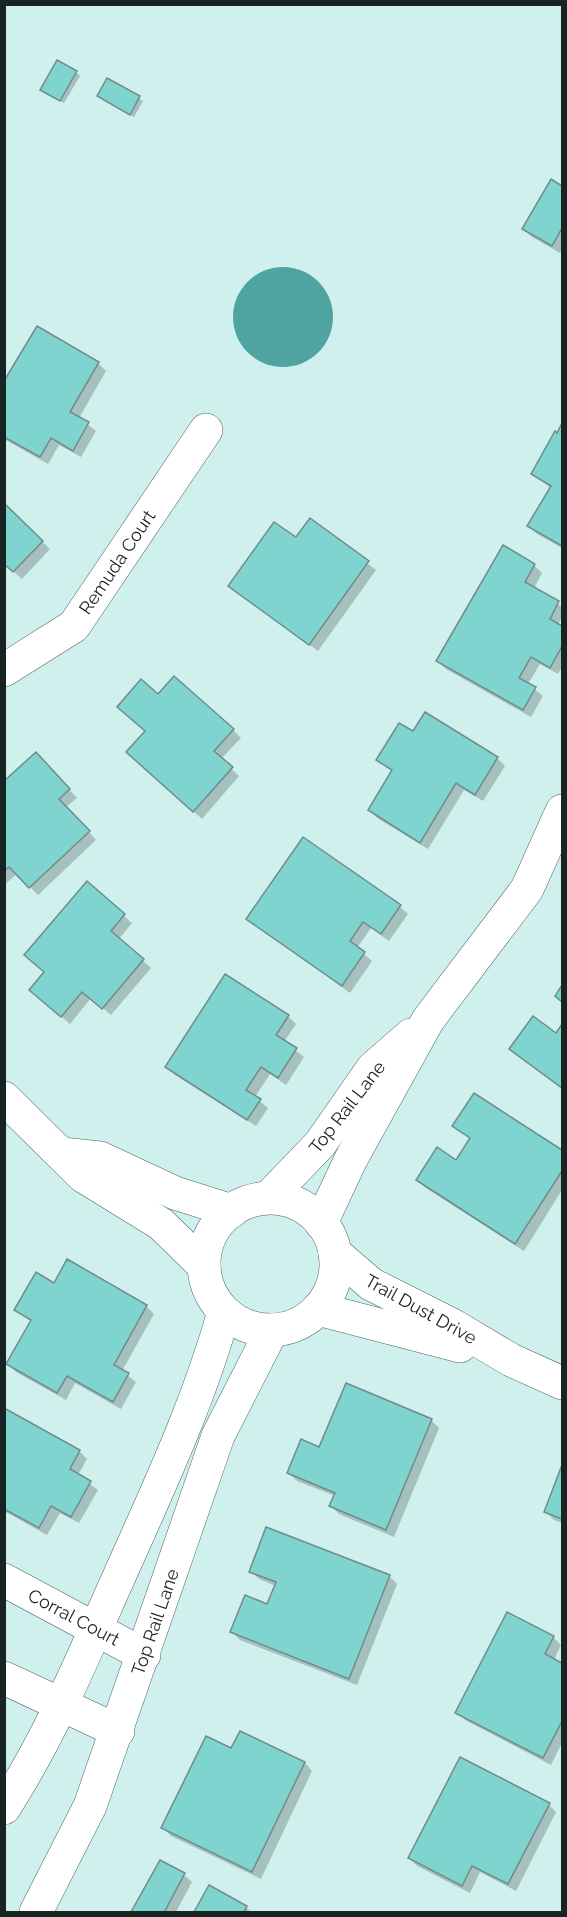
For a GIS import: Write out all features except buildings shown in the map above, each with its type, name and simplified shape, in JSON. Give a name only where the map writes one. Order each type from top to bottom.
[{"type":"street","name":"Remuda Court","points":[[4,670],[74,626],[206,430]]},
{"type":"street","name":"Top Rail Lane","points":[[321,1222],[351,1159],[428,1020],[527,889],[562,811]]},
{"type":"street","name":"Top Rail Lane","points":[[527,889],[562,864]]},
{"type":"street","name":"Top Rail Lane","points":[[269,1197],[320,1144],[374,1068],[428,1020]]},
{"type":"street","points":[[4,1098],[83,1176],[161,1224],[204,1266]]},
{"type":"street","points":[[62,1154],[100,1158],[176,1193],[232,1211]]},
{"type":"street","points":[[269,1197],[294,1202],[316,1215],[331,1237],[337,1262],[332,1288],[318,1310],[297,1325],[272,1330],[246,1326],[224,1312],[210,1291],[204,1266],[208,1240],[222,1218],[243,1203],[269,1197]]},
{"type":"street","name":"Trail Dust Drive","points":[[334,1253],[371,1284],[454,1326],[511,1360],[562,1383]]},
{"type":"street","name":"Trail Dust Drive","points":[[318,1310],[511,1360]]},
{"type":"street","points":[[4,1808],[33,1763],[62,1706],[190,1417],[224,1312]]},
{"type":"street","name":"Top Rail Lane","points":[[36,1912],[90,1806],[118,1731],[218,1436],[272,1330]]},
{"type":"street","name":"Corral Court","points":[[4,1580],[144,1655]]},
{"type":"street","points":[[4,1678],[118,1731]]},
{"type":"water","points":[[283,267],[311,275],[325,289],[333,317],[325,345],[311,359],[283,367],[255,359],[241,345],[233,317],[241,289],[255,275]]}]
